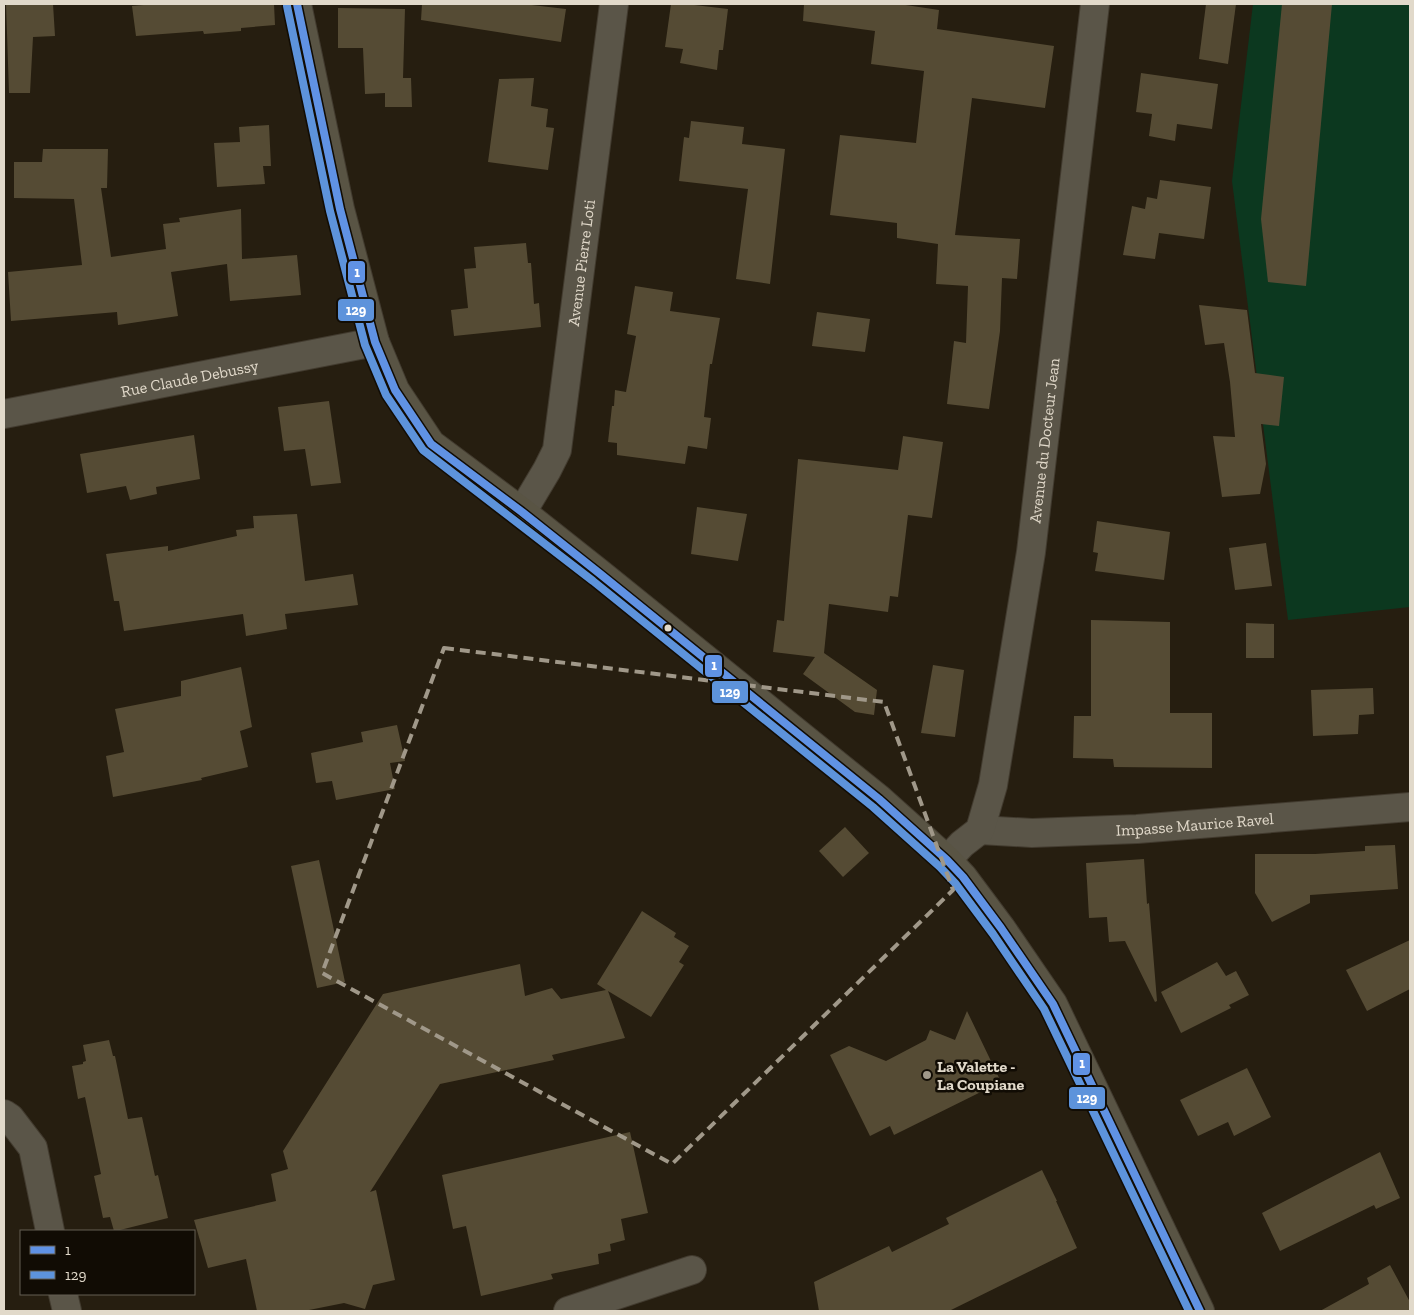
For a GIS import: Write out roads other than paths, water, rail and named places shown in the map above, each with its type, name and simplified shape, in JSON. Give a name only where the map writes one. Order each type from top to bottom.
[{"type":"main road","points":[[297,4],[340,209],[375,342],[395,390],[431,444],[522,512],[715,665],[880,799],[948,860],[963,876],[1053,1004],[1200,1311]]},
{"type":"street","name":"Avenue Pierre Loti","points":[[522,512],[557,450],[614,4]]},
{"type":"street","name":"Avenue du Docteur Jean","points":[[980,830],[993,785],[1031,552],[1095,4]]},
{"type":"street","name":"Rue Claude Debussy","points":[[4,414],[375,342]]},
{"type":"street","name":"Impasse Maurice Ravel","points":[[980,830],[1032,833],[1136,829],[1410,807]]},
{"type":"street","points":[[948,860],[962,844],[980,830]]},
{"type":"street","points":[[4,1114],[10,1118],[33,1148],[50,1230]]},
{"type":"street","points":[[568,1311],[692,1270]]},
{"type":"street","points":[[63,1295],[67,1311]]},
{"type":"place","name":"La Valette - La Coupiane","points":[[927,1075]]}]
